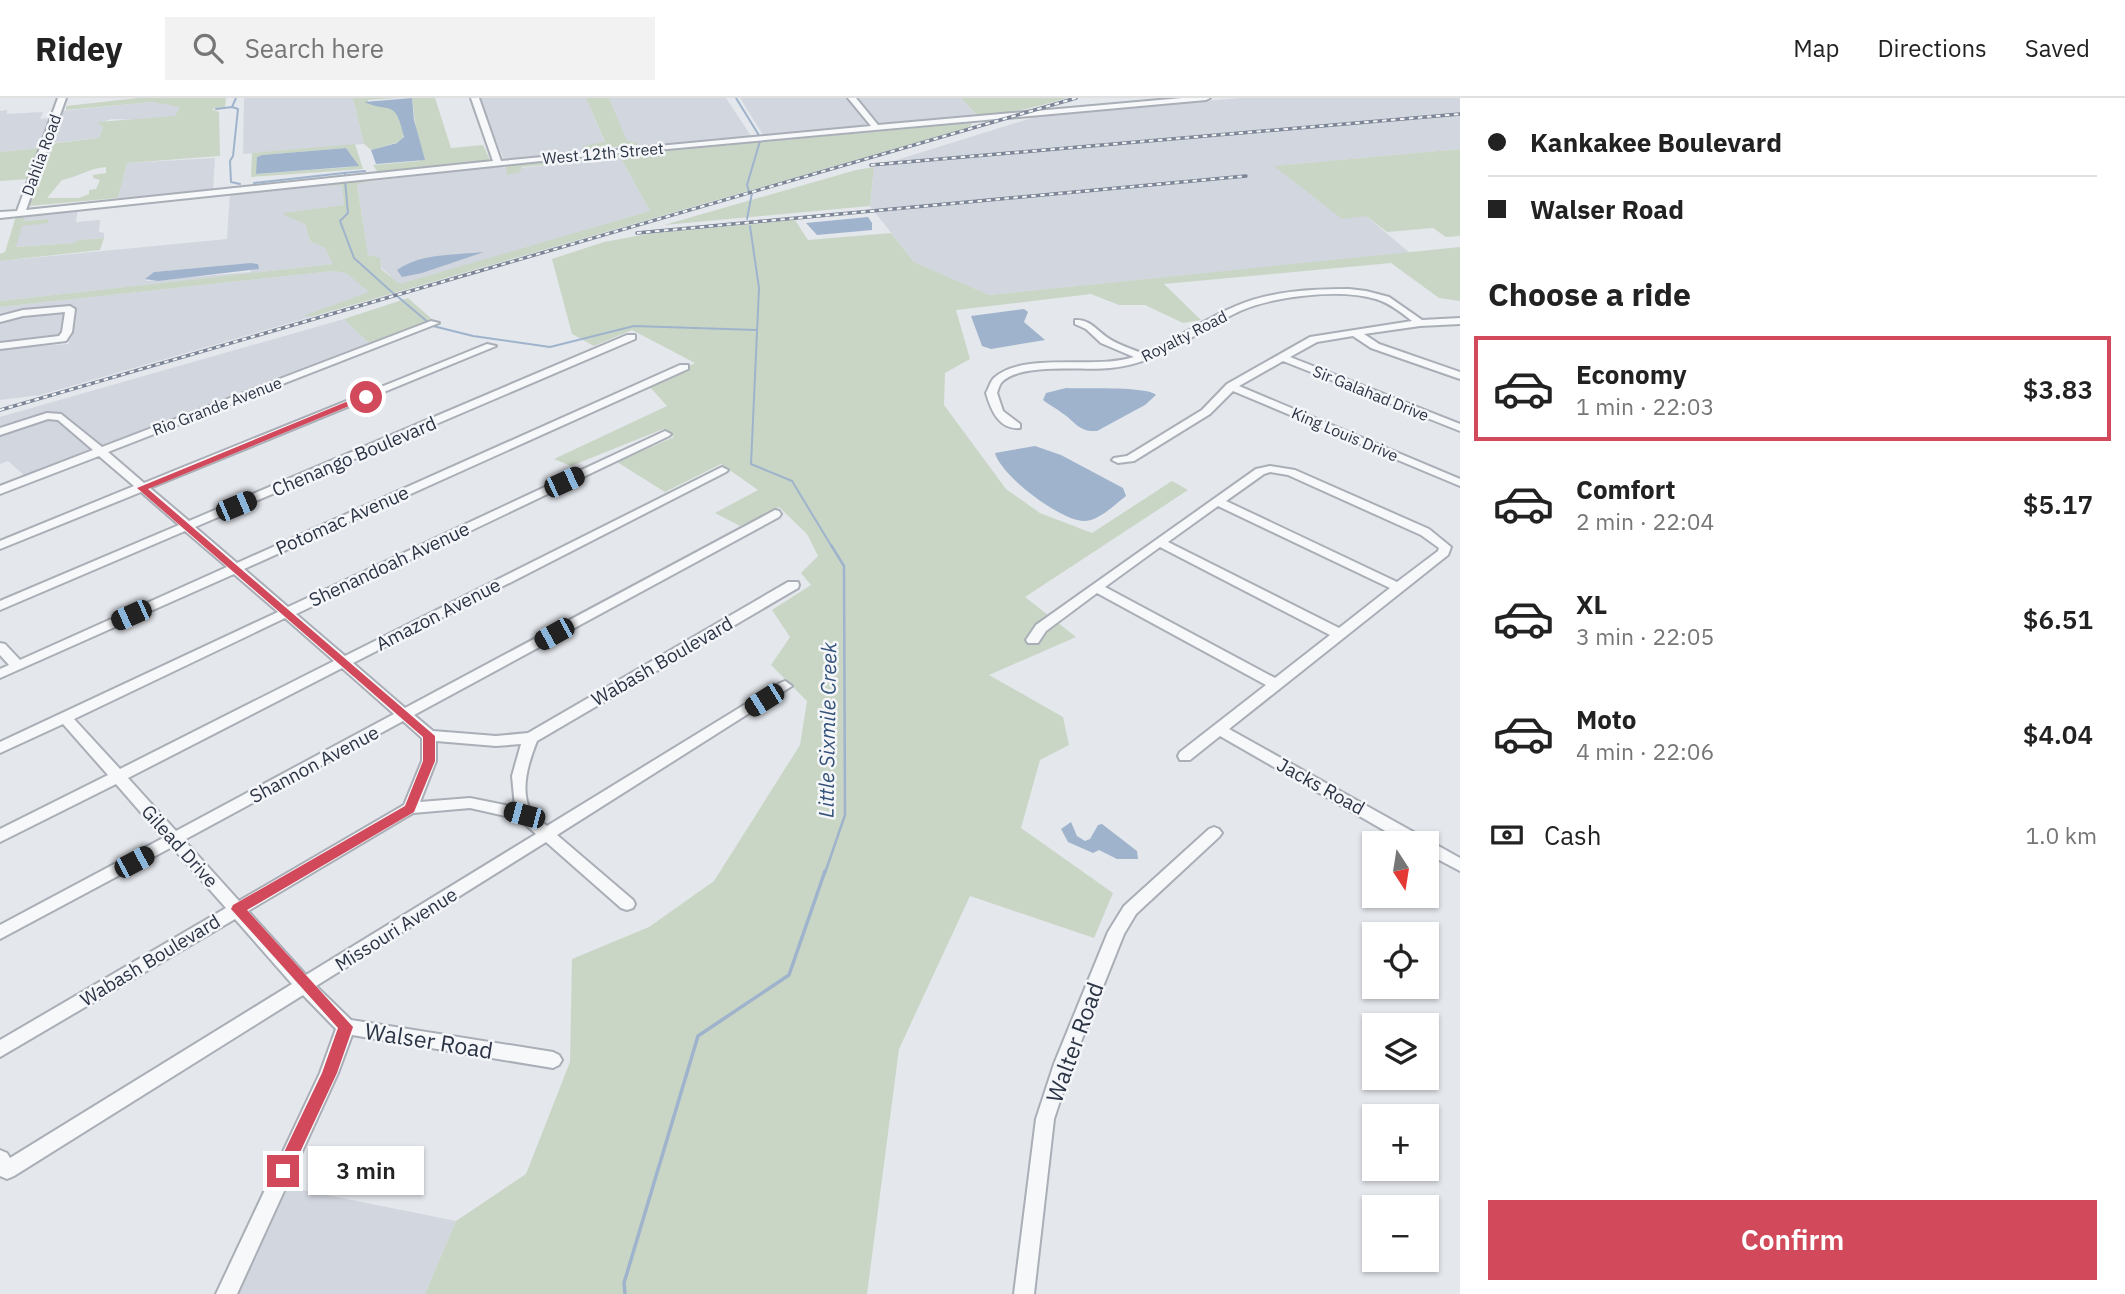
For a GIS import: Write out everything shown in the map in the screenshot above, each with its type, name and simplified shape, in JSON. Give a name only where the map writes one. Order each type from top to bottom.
[{"type":"street","name":"Dahlia Road","points":[[21,212],[62,98]]},
{"type":"street","points":[[475,98],[498,163]]},
{"type":"street","points":[[852,98],[877,129]]},
{"type":"street","name":"West 12th Street","points":[[0,215],[498,163],[1206,98]]},
{"type":"street","name":"Royalty Road","points":[[1016,426],[997,412],[992,396],[995,384],[1008,374],[1045,365],[1102,366],[1144,358],[1237,309],[1258,301],[1343,292],[1372,293],[1420,323]]},
{"type":"street","points":[[0,319],[23,313],[70,309],[67,332],[62,339],[3,343]]},
{"type":"street","points":[[1118,460],[1130,459],[1206,412],[1231,386],[1314,339],[1420,323],[1460,321]]},
{"type":"street","points":[[1078,322],[1090,327],[1105,341],[1144,358]]},
{"type":"street","name":"Rio Grande Avenue","points":[[0,490],[435,323]]},
{"type":"street","points":[[1354,332],[1375,346],[1460,376]]},
{"type":"street","name":"Chenango Boulevard","points":[[0,606],[631,337]]},
{"type":"street","points":[[0,545],[491,346]]},
{"type":"street","name":"Sir Galahad Drive","points":[[1282,357],[1460,428]]},
{"type":"street","name":"Potomac Avenue","points":[[0,674],[684,366]]},
{"type":"street","name":"King Louis Drive","points":[[1231,386],[1460,483]]},
{"type":"street","points":[[0,432],[54,415],[61,417],[429,736],[470,740],[531,738],[519,766],[517,789],[524,815]]},
{"type":"street","name":"Shenandoah Avenue","points":[[0,748],[665,434]]},
{"type":"street","name":"Amazon Avenue","points":[[0,836],[722,470]]},
{"type":"street","points":[[1033,640],[1041,628],[1096,587],[1261,471],[1291,472],[1425,532],[1445,547],[1444,552],[1341,635],[1185,756]]},
{"type":"street","points":[[1217,501],[1399,588]]},
{"type":"street","name":"Shannon Avenue","points":[[0,933],[775,514]]},
{"type":"street","points":[[1159,542],[1341,635]]},
{"type":"street","name":"Wabash Boulevard","points":[[531,738],[793,585]]},
{"type":"street","points":[[1096,587],[1277,685]]},
{"type":"street","points":[[0,647],[18,666]]},
{"type":"street","name":"Missouri Avenue","points":[[3,1164],[305,986],[785,686]]},
{"type":"street","name":"Gilead Drive","points":[[65,717],[305,986],[346,1027]]},
{"type":"street","name":"Jacks Road","points":[[1220,730],[1399,831]]},
{"type":"street","points":[[429,736],[429,761],[410,808],[470,803],[524,815],[626,905]]},
{"type":"street","name":"Wabash Boulevard","points":[[0,1049],[410,808]]},
{"type":"street","name":"Walter Road","points":[[1024,1294],[1045,1119],[1063,1064],[1111,943],[1130,910],[1214,833]]},
{"type":"street","name":"Jacks Road","points":[[1439,853],[1460,865]]},
{"type":"street","name":"Walser Road","points":[[226,1294],[329,1073],[346,1027],[554,1060]]},
{"type":"shaded area","points":[[244,98],[353,98],[364,144],[243,154]]},
{"type":"shaded area","points":[[479,98],[586,98],[605,143],[583,147],[585,153],[504,160]]},
{"type":"shaded area","points":[[609,98],[726,98],[753,139],[635,148],[638,143],[627,142]]},
{"type":"shaded area","points":[[740,98],[849,98],[869,125],[765,138]]},
{"type":"shaded area","points":[[854,98],[961,98],[979,118],[881,126]]},
{"type":"shaded area","points":[[1239,98],[1460,98],[1460,149],[1275,166],[1366,216],[1410,253],[989,295],[914,262],[870,206],[874,167],[1035,117]]},
{"type":"shaded area","points":[[153,102],[180,106],[176,116],[145,120],[112,119],[98,123],[103,127],[99,138],[50,143],[61,111]]},
{"type":"shaded area","points":[[7,110],[7,114],[43,112],[40,119],[52,118],[41,148],[0,152],[0,111]]},
{"type":"shaded area","points":[[215,158],[213,191],[121,201],[118,198],[127,163]]},
{"type":"shaded area","points":[[621,158],[650,211],[400,285],[368,255],[357,183],[498,166],[510,169]]},
{"type":"shaded area","points":[[316,183],[342,185],[344,205],[284,214],[305,224],[310,241],[325,248],[334,264],[0,301],[0,261],[227,239],[230,192]],"holes":[[[250,263],[251,272],[146,281],[154,272]]]},
{"type":"shaded area","points":[[78,208],[76,222],[100,220],[99,232],[104,233],[104,238],[15,247],[21,226],[47,219],[24,221],[24,214]]},
{"type":"shaded area","points":[[333,271],[346,273],[370,292],[306,316],[314,316],[40,395],[0,400],[0,349],[69,344],[68,337],[0,344],[0,307]]},
{"type":"shaded area","points":[[344,319],[371,345],[26,477],[8,461],[0,464],[0,417]]},
{"type":"shaded area","points":[[272,1184],[456,1221],[425,1294],[219,1294]]},
{"type":"green space","points":[[138,98],[226,98],[225,107],[211,109],[219,112],[220,156],[127,163],[118,198],[28,206],[52,146],[56,143],[99,138],[103,127],[97,122],[175,116],[180,107],[153,102],[66,110],[66,106]],"holes":[[[106,167],[106,173],[93,175],[93,178],[100,180],[96,189],[89,190],[89,194],[79,198],[47,198],[62,180]]]},
{"type":"green space","points":[[353,98],[397,98],[368,100],[368,104],[393,107],[401,123],[402,141],[371,150],[364,144]]},
{"type":"green space","points":[[412,98],[435,98],[451,148],[483,145],[490,160],[387,173],[377,171],[373,165],[420,161]]},
{"type":"green space","points":[[586,98],[609,98],[627,141],[638,143],[637,145],[584,150],[582,146],[605,142]]},
{"type":"green space","points":[[961,98],[1067,98],[1011,112],[976,114]]},
{"type":"green space","points":[[972,123],[970,127],[314,316],[303,316],[369,292],[346,273],[333,271],[0,307],[0,301],[333,264],[325,248],[310,241],[305,224],[284,215],[344,205],[342,185],[317,186],[316,183],[370,178],[371,181],[357,184],[368,255],[380,258],[381,269],[400,284],[650,211],[621,158],[522,167],[519,173],[507,175],[505,165]]},
{"type":"green space","points":[[355,144],[363,169],[251,177],[252,153]],"holes":[[[346,148],[353,158],[350,167],[258,174],[257,157],[262,155]]]},
{"type":"green space","points":[[41,148],[28,179],[0,181],[0,152]]},
{"type":"green space","points":[[1460,149],[1460,236],[1446,237],[1433,228],[1387,232],[1366,216],[1342,219],[1274,166]]},
{"type":"green space","points":[[874,167],[870,206],[664,225],[856,170]]},
{"type":"green space","points":[[24,214],[24,221],[48,219],[48,223],[22,226],[16,247],[104,238],[100,250],[0,261],[0,254],[5,252],[16,216]]},
{"type":"green space","points":[[795,220],[808,240],[891,233],[914,262],[989,295],[1460,247],[1460,301],[1439,298],[1391,263],[1164,284],[1201,320],[1183,323],[1145,305],[1119,305],[1091,294],[956,310],[970,359],[945,373],[944,405],[1006,489],[1040,513],[1092,533],[1172,481],[1188,490],[1025,597],[1076,637],[989,675],[1063,717],[1069,745],[1040,760],[1021,828],[1113,893],[1094,938],[970,896],[899,1049],[867,1294],[425,1294],[456,1221],[526,1174],[570,1062],[572,959],[649,927],[714,881],[800,745],[807,701],[771,665],[790,637],[772,610],[811,585],[801,573],[818,556],[807,534],[779,507],[740,526],[715,513],[758,490],[721,464],[665,492],[617,462],[674,437],[663,429],[571,466],[554,459],[667,406],[649,386],[695,363],[632,330],[594,346],[572,334],[552,259],[604,242],[647,234]]},
{"type":"green space","points":[[408,298],[434,321],[371,345],[344,319]]},
{"type":"water","points":[[412,98],[414,120],[425,160],[376,164],[371,150],[397,143],[404,137],[395,112],[364,102]]},
{"type":"water","points":[[346,148],[359,166],[256,174],[257,157],[262,155]]},
{"type":"water","points":[[868,217],[872,230],[817,235],[806,223]]},
{"type":"water","points":[[484,252],[422,273],[402,277],[397,270],[417,260]]},
{"type":"water","points":[[258,264],[259,269],[158,281],[145,279],[154,272]]},
{"type":"water","points":[[1024,309],[1028,312],[1024,322],[1045,340],[991,349],[982,346],[971,316]]},
{"type":"water","points":[[1066,388],[1141,390],[1156,395],[1145,405],[1097,431],[1091,431],[1081,428],[1043,400],[1046,393]]},
{"type":"water","points":[[1035,446],[1061,455],[1123,488],[1126,496],[1106,512],[1090,520],[1074,519],[1061,514],[1020,485],[1000,463],[995,453]]},
{"type":"water","points":[[1071,822],[1077,836],[1085,841],[1090,839],[1098,825],[1102,824],[1137,851],[1138,859],[1117,859],[1099,850],[1093,853],[1068,842],[1061,829]]},
{"type":"waterway","points":[[232,107],[236,98]]},
{"type":"waterway","points":[[736,98],[760,137]]},
{"type":"waterway","points":[[216,109],[232,107]]},
{"type":"waterway","points":[[232,107],[238,109],[233,156],[230,161],[231,182],[240,184]]},
{"type":"waterway","points":[[749,192],[747,185],[760,141]]},
{"type":"waterway","points":[[344,173],[365,171]]},
{"type":"waterway","points":[[254,183],[344,173]]},
{"type":"waterway","points":[[345,181],[348,213],[340,221],[354,258],[394,294]]},
{"type":"waterway","points":[[747,219],[752,193]]},
{"type":"waterway","name":"Little Sixmile Creek","points":[[750,226],[759,288],[751,464],[792,481],[832,547]]},
{"type":"waterway","points":[[397,296],[429,323]]},
{"type":"waterway","points":[[433,326],[473,336],[550,347],[634,326],[757,330]]},
{"type":"waterway","name":"Little Sixmile Creek","points":[[825,873],[845,815],[844,566],[831,545]]},
{"type":"waterway","name":"Little Sixmile Creek","points":[[625,1294],[624,1283],[698,1036],[789,975],[825,871]]},
{"type":"railway","points":[[0,410],[1076,98]]},
{"type":"railway","points":[[871,165],[1460,114]]},
{"type":"railway","points":[[637,233],[1246,176]]},
{"type":"route","points":[[283,1171],[329,1073],[346,1027],[305,986],[238,909],[410,808],[429,761],[429,736],[142,488],[366,397]]}]
